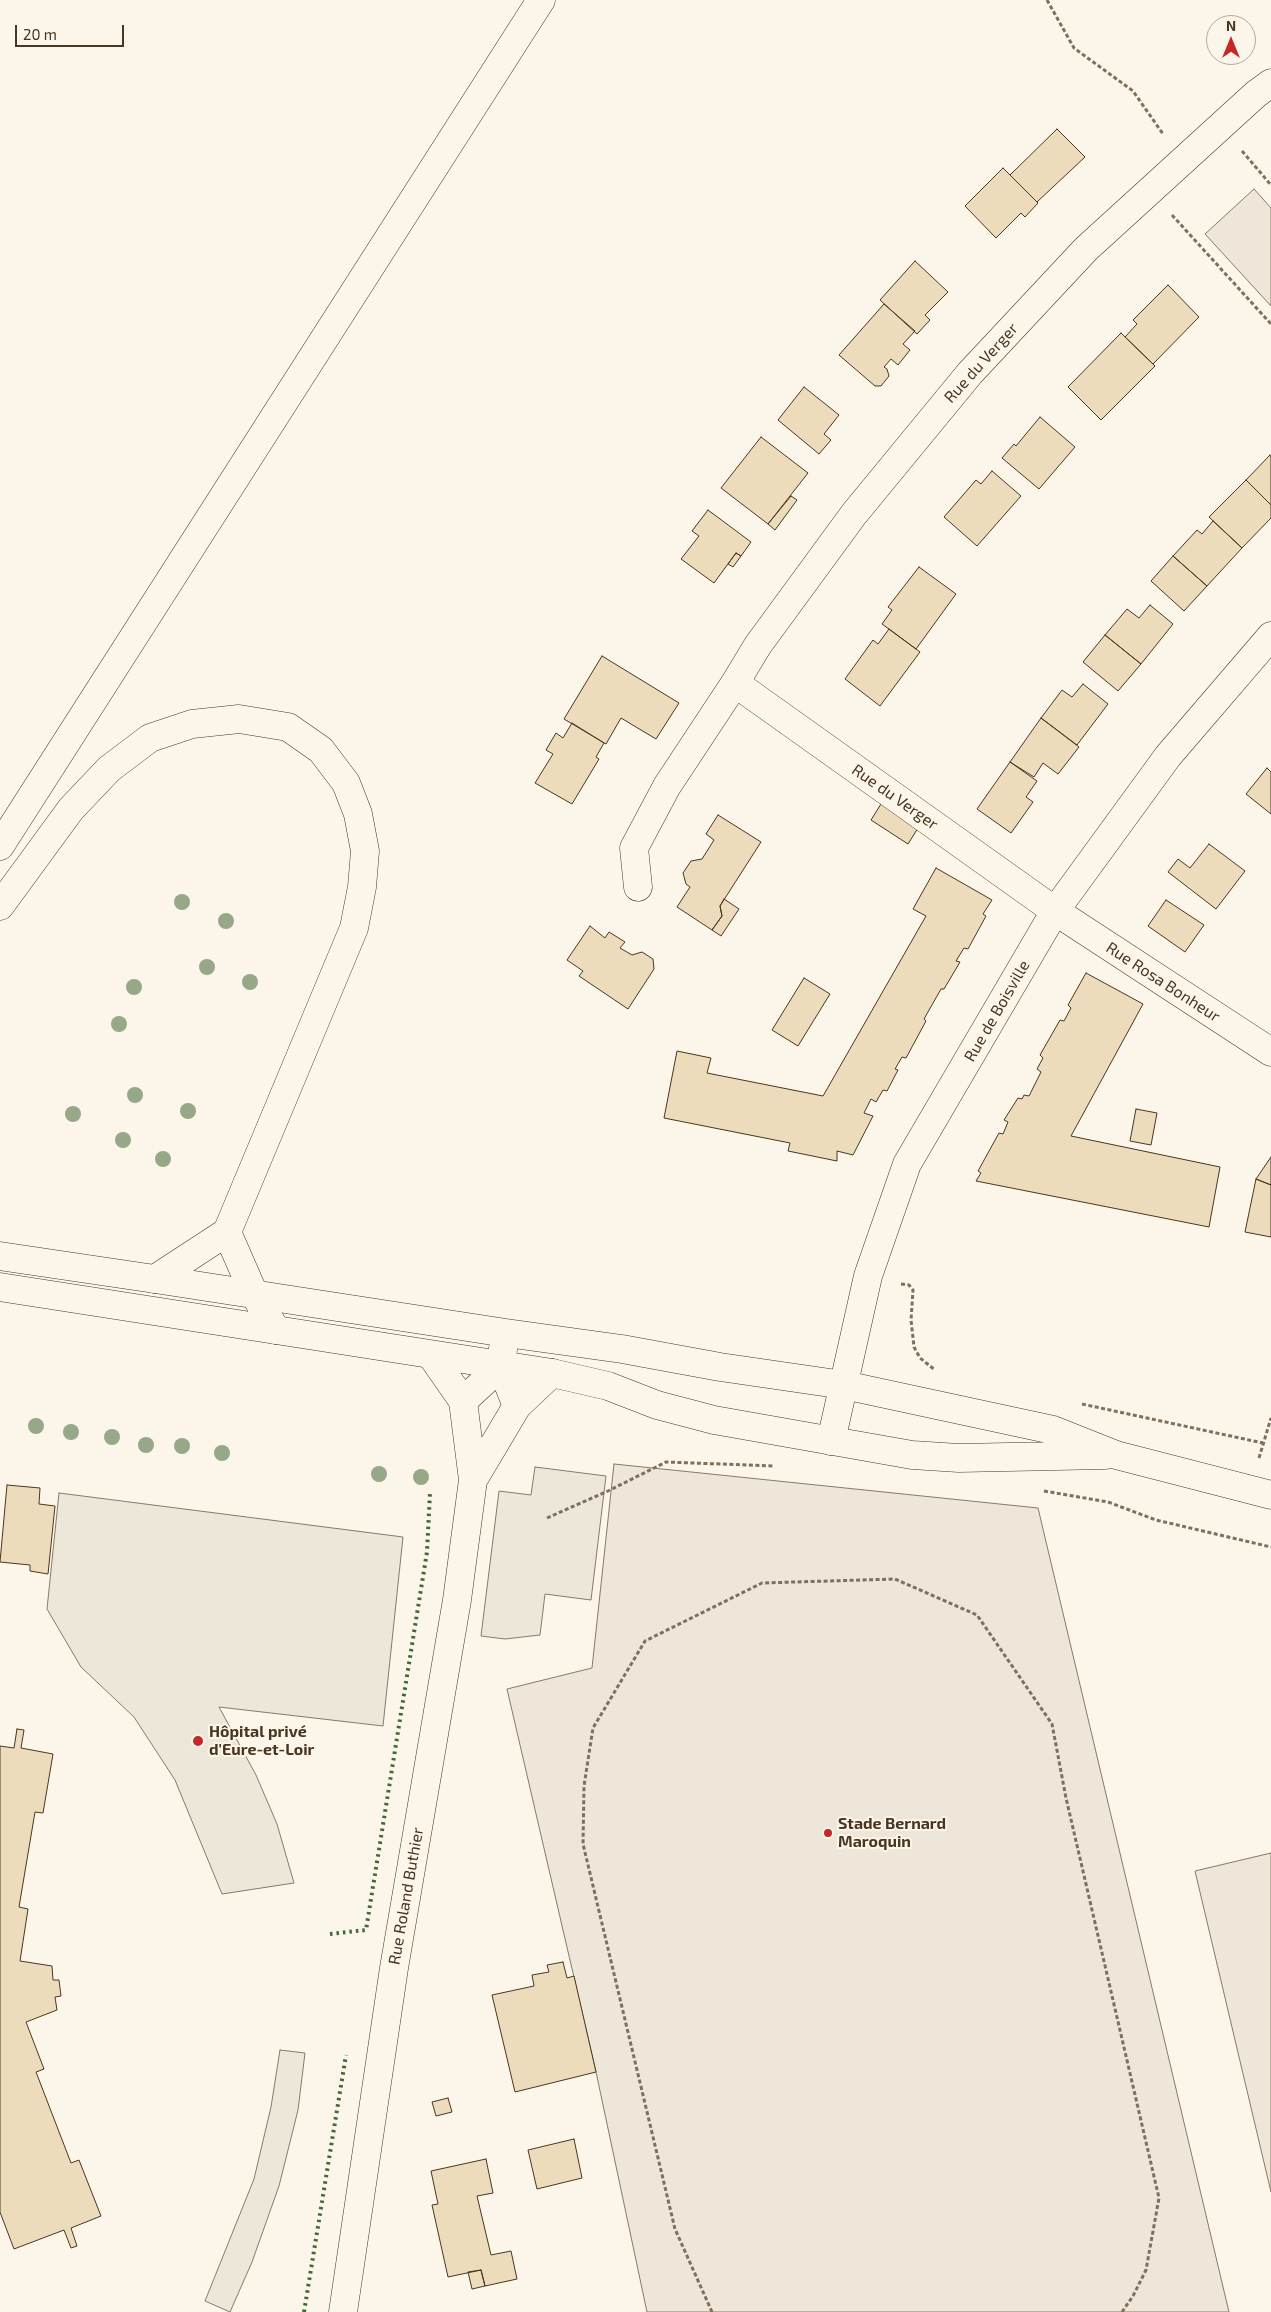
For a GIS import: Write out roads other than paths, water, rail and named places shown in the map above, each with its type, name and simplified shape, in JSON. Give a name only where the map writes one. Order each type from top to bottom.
[{"type":"main road","points":[[0,846],[541,0]]},
{"type":"main road","name":"Rue du Verger","points":[[638,887],[634,848],[667,786],[758,645],[854,514],[970,373],[1086,249],[1271,83]]},
{"type":"main road","name":"Rue de Boisville","points":[[831,1441],[868,1276],[907,1164],[1055,911],[1168,756],[1271,636]]},
{"type":"main road","name":"Rue du Verger","points":[[735,683],[1055,911]]},
{"type":"main road","points":[[0,906],[71,809],[109,769],[150,738],[192,724],[239,719],[288,727],[321,750],[346,783],[358,814],[365,851],[362,888],[354,928],[227,1232],[155,1279]]},
{"type":"main road","name":"Rue Rosa Bonheur","points":[[1055,911],[1271,1052]]},
{"type":"main road","points":[[227,1232],[254,1294],[276,1330]]},
{"type":"main road","points":[[0,1256],[622,1349],[720,1367],[844,1385],[1053,1430],[1116,1455],[1271,1495]]},
{"type":"main road","points":[[0,1287],[552,1373],[608,1386],[657,1405],[714,1420],[912,1455],[959,1458],[1116,1455]]},
{"type":"main road","points":[[506,1333],[501,1366],[517,1406]]},
{"type":"main road","points":[[431,1355],[463,1401],[501,1366]]},
{"type":"main road","name":"Rue Roland Buthier","points":[[473,1480],[517,1406],[552,1373]]},
{"type":"main road","name":"Rue Roland Buthier","points":[[343,2312],[394,1968],[457,1600],[473,1480],[463,1401]]},
{"type":"place","name":"Hôpital privé d'Eure-et-Loir","points":[[198,1741]]},
{"type":"place","name":"Stade Bernard Maroquin","points":[[828,1833]]}]
